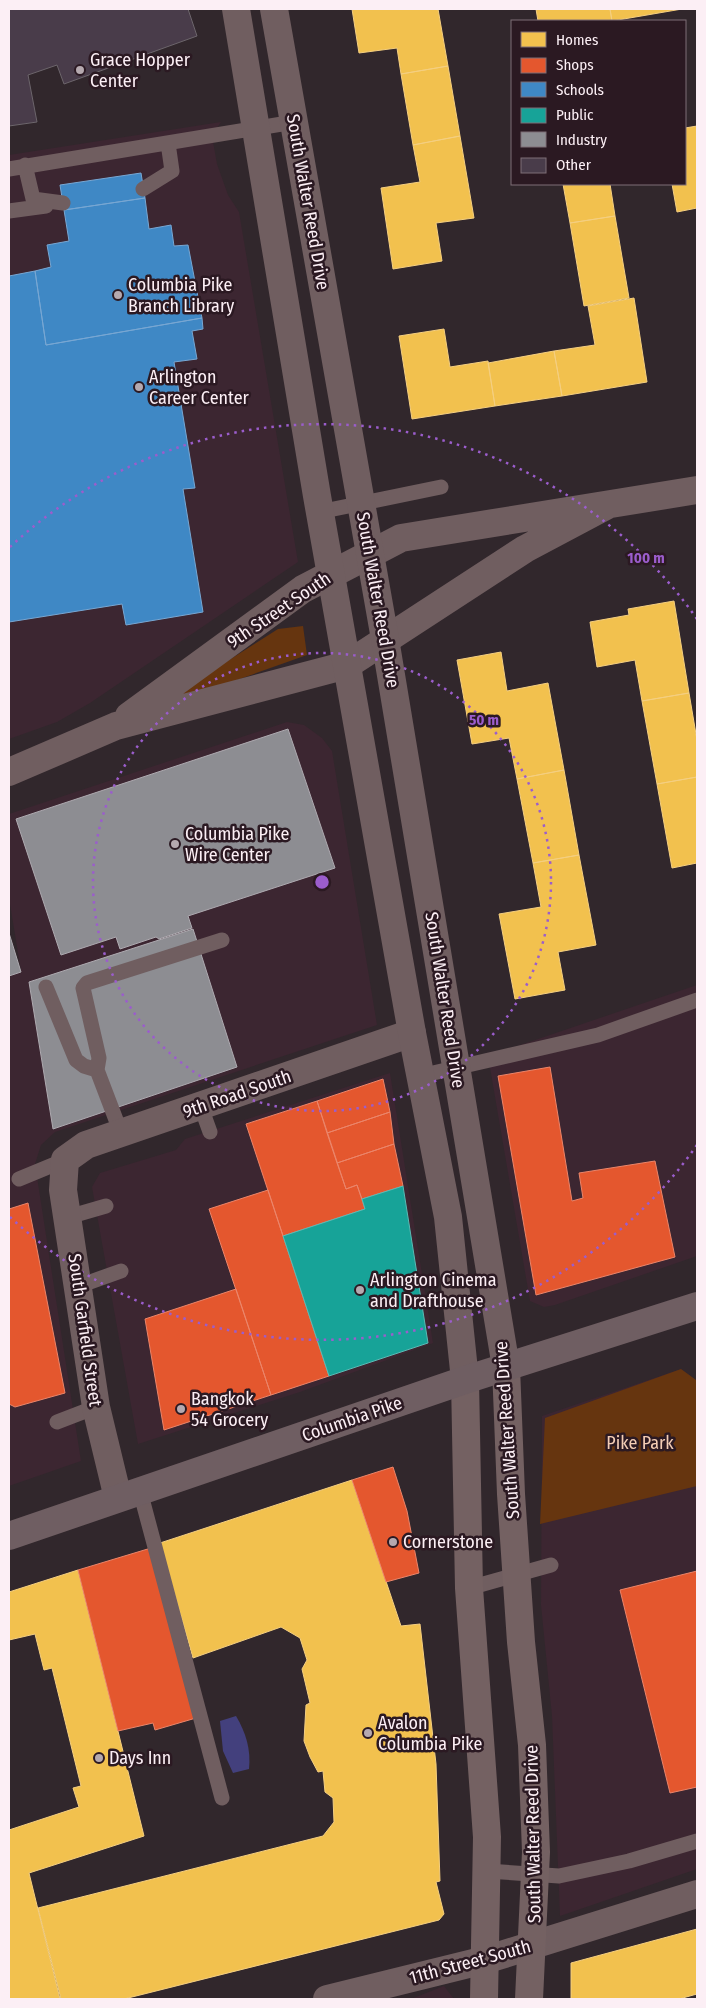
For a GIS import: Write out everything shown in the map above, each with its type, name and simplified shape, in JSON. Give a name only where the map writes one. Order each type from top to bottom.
[{"type":"main road","name":"Columbia Pike","points":[[10,1533],[129,1495],[465,1380],[697,1306]]},
{"type":"main road","name":"South Walter Reed Drive","points":[[506,1367],[517,1575],[532,1745],[536,1874],[534,1945],[529,1999]]},
{"type":"main road","name":"South Walter Reed Drive","points":[[465,1380],[469,1588],[482,1754],[487,1871],[484,1999]]},
{"type":"street","name":"South Walter Reed Drive","points":[[236,9],[320,512],[412,1033],[448,1217],[465,1380]]},
{"type":"street","name":"South Walter Reed Drive","points":[[274,9],[386,639],[506,1367]]},
{"type":"street","name":"9th Street South","points":[[116,726],[303,589],[401,538],[697,490]]},
{"type":"street","name":"9th Street South","points":[[9,772],[116,726],[347,665],[525,549],[606,506]]},
{"type":"street","name":"9th Road South","points":[[65,1160],[86,1144],[121,1133],[205,1119],[412,1033]]},
{"type":"street","name":"South Garfield Street","points":[[65,1160],[63,1190],[96,1407],[129,1495]]},
{"type":"street","name":"11th Street South","points":[[327,1999],[485,1960],[697,1894]]},
{"type":"lane","points":[[9,168],[294,122]]},
{"type":"lane","points":[[143,189],[172,170],[168,143]]},
{"type":"lane","points":[[9,211],[63,203],[32,199],[25,165]]},
{"type":"lane","points":[[320,512],[441,487]]},
{"type":"lane","points":[[121,1133],[97,1070],[99,1058],[83,988],[87,983],[222,940]]},
{"type":"lane","points":[[46,988],[76,1060],[84,1066],[97,1070]]},
{"type":"lane","points":[[420,1076],[598,1035],[697,1000]]},
{"type":"lane","points":[[19,1179],[65,1160]]},
{"type":"lane","points":[[68,1217],[106,1206]]},
{"type":"lane","points":[[79,1286],[121,1271]]},
{"type":"lane","points":[[57,1422],[96,1407]]},
{"type":"lane","points":[[129,1495],[222,1798]]},
{"type":"lane","points":[[469,1588],[551,1565]]},
{"type":"lane","points":[[487,1871],[559,1876],[620,1863],[697,1841]]},
{"type":"shaded area","name":"Arlington Career Center","points":[[221,122],[212,136],[217,164],[228,195],[239,212],[298,562],[90,703],[57,722],[9,739],[9,155]]},
{"type":"shaded area","points":[[287,722],[304,725],[322,738],[332,751],[377,1025],[55,1132],[41,1145],[35,1164],[81,1461],[9,1486],[9,976],[21,971],[9,898],[9,814]]},
{"type":"shaded area","points":[[697,985],[697,1256],[555,1305],[544,1307],[530,1301],[488,1056]]},
{"type":"shaded area","points":[[390,1073],[433,1343],[300,1392],[138,1444],[92,1187],[100,1173],[176,1150],[185,1139]]},
{"type":"shaded area","points":[[681,1369],[696,1380],[697,1384],[697,1869],[560,1916],[552,1716],[541,1605],[542,1416]]},
{"type":"shaded area","points":[[236,1716],[247,1741],[249,1769],[233,1773],[223,1751],[220,1721]]},
{"type":"shaded area","points":[[444,1986],[454,1999],[411,1999]]},
{"type":"green space","points":[[303,626],[307,655],[172,703],[169,698],[278,629]]},
{"type":"green space","name":"Pike Park","points":[[681,1369],[696,1380],[697,1384],[697,1486],[540,1524],[545,1418]]},
{"type":"building: Homes","points":[[352,9],[438,9],[448,66],[401,74],[397,48],[359,53]]},
{"type":"building: Homes","points":[[536,9],[610,9],[612,20],[538,20]]},
{"type":"building: Homes","points":[[610,9],[682,9],[618,20],[612,20]]},
{"type":"building: Homes","points":[[448,66],[460,136],[413,145],[401,74]]},
{"type":"building: Homes","points":[[697,126],[697,208],[677,212],[672,185],[686,185],[686,128]]},
{"type":"building: Homes","points":[[460,136],[474,218],[436,223],[442,261],[393,269],[381,188],[420,182],[413,145]]},
{"type":"building: Homes","points":[[563,185],[610,185],[615,216],[570,223]]},
{"type":"building: Homes","points":[[615,216],[629,298],[584,306],[570,223]]},
{"type":"building: Homes","points":[[634,298],[647,382],[562,396],[554,351],[595,345],[588,306]]},
{"type":"building: Homes","points":[[444,329],[450,367],[488,361],[495,406],[412,419],[399,336]]},
{"type":"building: Homes","points":[[554,351],[562,396],[495,406],[488,363]]},
{"type":"building: Homes","points":[[674,601],[689,693],[642,701],[635,660],[597,667],[590,622],[629,615],[628,609]]},
{"type":"building: Homes","points":[[501,652],[507,691],[548,683],[564,770],[517,779],[509,738],[472,744],[457,660]]},
{"type":"building: Homes","points":[[689,693],[697,740],[697,777],[657,784],[642,701]]},
{"type":"building: Homes","points":[[564,770],[579,855],[533,863],[517,779]]},
{"type":"building: Homes","points":[[697,777],[697,863],[672,868],[657,784]]},
{"type":"building: Homes","points":[[579,855],[596,945],[558,952],[565,990],[515,999],[499,914],[541,907],[533,863]]},
{"type":"building: Homes","name":"Avalon Columbia Pike","points":[[352,1480],[401,1626],[420,1624],[436,1764],[440,1881],[436,1882],[444,1914],[439,1920],[124,1999],[61,1999],[38,1908],[323,1836],[334,1822],[333,1798],[325,1792],[323,1771],[318,1772],[304,1741],[306,1705],[310,1703],[302,1669],[307,1660],[300,1638],[281,1627],[193,1658],[160,1543]]},
{"type":"building: Homes","name":"Days Inn","points":[[78,1570],[144,1836],[29,1873],[60,1999],[9,1999],[9,1830],[79,1807],[73,1788],[81,1786],[52,1668],[44,1670],[35,1634],[9,1640],[9,1592]]},
{"type":"building: Homes","points":[[697,1929],[697,1994],[679,1999],[571,1999],[571,1963]]},
{"type":"building: Shops","points":[[550,1067],[572,1201],[583,1198],[579,1173],[655,1161],[675,1257],[536,1295],[498,1076]]},
{"type":"building: Shops","points":[[383,1079],[390,1112],[327,1133],[317,1101]]},
{"type":"building: Shops","points":[[317,1101],[346,1189],[357,1185],[365,1209],[283,1236],[246,1124]]},
{"type":"building: Shops","points":[[390,1112],[394,1144],[337,1163],[327,1133]]},
{"type":"building: Shops","points":[[394,1144],[403,1186],[362,1199],[357,1185],[346,1189],[337,1163]]},
{"type":"building: Shops","points":[[268,1190],[329,1376],[271,1395],[209,1209]]},
{"type":"building: Shops","points":[[28,1203],[65,1393],[15,1407],[9,1404],[9,1209]]},
{"type":"building: Shops","points":[[236,1289],[271,1395],[164,1430],[145,1319]]},
{"type":"building: Shops","name":"Cornerstone","points":[[393,1467],[407,1511],[419,1573],[386,1582],[352,1480]]},
{"type":"building: Shops","points":[[151,1548],[196,1718],[155,1730],[153,1723],[118,1731],[78,1570]]},
{"type":"building: Shops","points":[[697,1571],[697,1787],[670,1793],[620,1590]]},
{"type":"building: Schools","points":[[141,173],[145,198],[64,210],[60,185]]},
{"type":"building: Schools","name":"Columbia Pike Branch Library","points":[[145,198],[149,229],[171,225],[174,246],[188,245],[202,318],[46,345],[35,271],[51,267],[47,245],[69,241],[64,210]]},
{"type":"building: Schools","name":"Arlington Career Center","points":[[35,271],[46,345],[202,318],[203,329],[192,331],[197,359],[174,362],[195,488],[183,489],[203,612],[126,625],[122,604],[9,622],[9,276]]},
{"type":"building: Public","name":"Arlington Cinema and Drafthouse","points":[[403,1186],[428,1343],[329,1376],[283,1236],[365,1209],[362,1199]]},
{"type":"building: Industry","name":"Columbia Pike Wire Center","points":[[288,729],[335,868],[188,916],[192,928],[159,939],[156,937],[120,949],[116,937],[61,955],[16,819]]},
{"type":"building: Industry","points":[[193,929],[237,1067],[53,1129],[29,982]]},
{"type":"building: Industry","points":[[9,933],[21,972],[9,976]]},
{"type":"building: Other","name":"Grace Hopper Center","points":[[9,9],[188,9],[197,36],[64,84],[57,65],[28,75],[37,122],[9,126]]},
{"type":"place","name":"Grace Hopper Center","points":[[80,70]]},
{"type":"place","name":"Columbia Pike Branch Library","points":[[118,295]]},
{"type":"place","name":"Arlington Career Center","points":[[139,387]]},
{"type":"place","name":"Columbia Pike Wire Center","points":[[175,844]]},
{"type":"place","name":"Arlington Cinema and Drafthouse","points":[[360,1290]]},
{"type":"place","name":"Bangkok 54 Grocery","points":[[181,1409]]},
{"type":"place","name":"Cornerstone","points":[[393,1542]]},
{"type":"place","name":"Avalon Columbia Pike","points":[[368,1733]]},
{"type":"place","name":"Days Inn","points":[[99,1758]]}]
